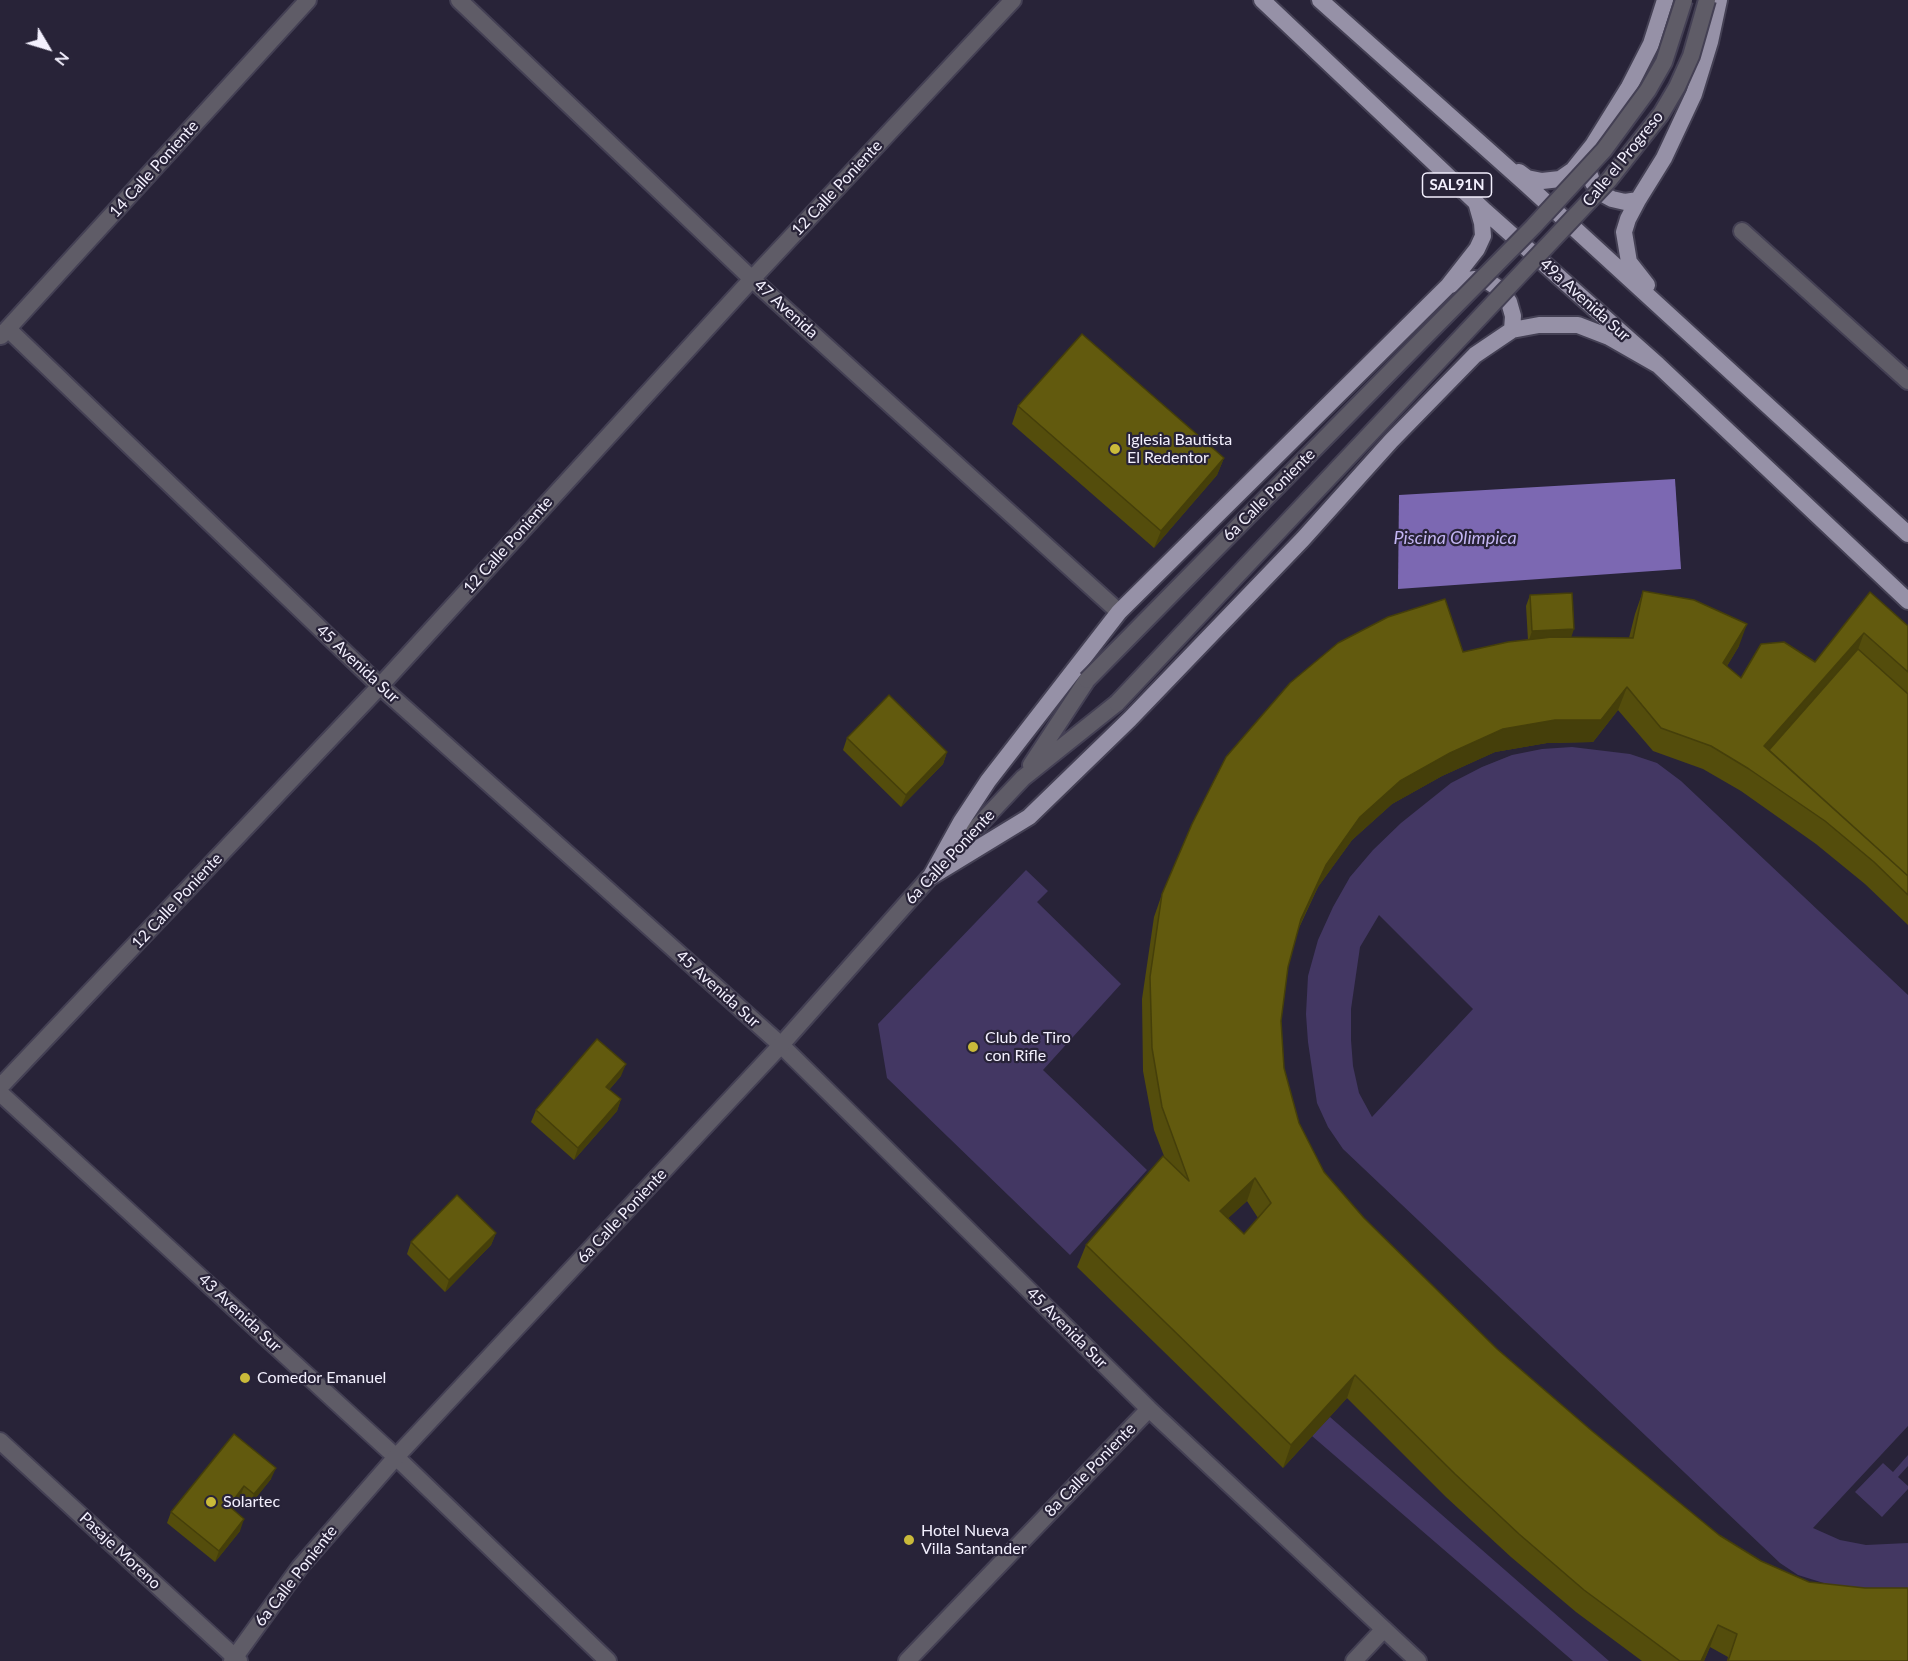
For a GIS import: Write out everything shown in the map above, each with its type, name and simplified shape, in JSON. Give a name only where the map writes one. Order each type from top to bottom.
[{"type":"main road","name":"49a Avenida Sur","points":[[1262,0],[1476,202],[1658,365],[1908,601]]},
{"type":"main road","name":"SAL91N","points":[[1320,0],[1908,534]]},
{"type":"main road","points":[[1481,145],[1527,178],[1542,181],[1560,179],[1573,170],[1593,145],[1629,87],[1651,44],[1665,0]]},
{"type":"main road","points":[[1672,319],[1629,262],[1624,232],[1628,219],[1664,158],[1694,94],[1710,42],[1719,0]]},
{"type":"main road","points":[[1593,145],[1588,157],[1588,170],[1593,183],[1601,193],[1625,202],[1638,200]]},
{"type":"main road","points":[[930,878],[961,822],[988,781],[1119,612],[1448,286],[1477,249],[1483,236],[1476,202]]},
{"type":"main road","points":[[1448,286],[1475,279],[1489,282],[1501,291],[1509,302],[1514,316],[1512,330]]},
{"type":"main road","points":[[930,878],[1029,818],[1130,719],[1303,539],[1391,441],[1475,355],[1512,330],[1539,325],[1578,325],[1609,337],[1658,365]]},
{"type":"street","name":"14 Calle Poniente","points":[[4,333],[308,0]]},
{"type":"street","name":"47 Avenida","points":[[459,0],[752,279],[1119,612]]},
{"type":"street","name":"12 Calle Poniente","points":[[0,1087],[380,686],[752,279],[1013,0]]},
{"type":"street","name":"Calle el Progreso","points":[[1533,227],[1604,150],[1648,90],[1664,62],[1684,0]]},
{"type":"street","name":"Calle el Progreso","points":[[1551,243],[1609,180],[1661,114],[1691,56],[1707,0]]},
{"type":"street","name":"6a Calle Poniente","points":[[1023,778],[1087,680],[1533,227]]},
{"type":"street","points":[[1742,231],[1908,381]]},
{"type":"street","name":"6a Calle Poniente","points":[[235,1659],[300,1567],[396,1457],[781,1046],[930,878],[1023,778],[1117,703],[1551,243]]},
{"type":"street","name":"45 Avenida Sur","points":[[4,333],[380,686],[781,1046],[1149,1409],[1418,1661]]},
{"type":"street","name":"43 Avenida Sur","points":[[0,1093],[396,1457],[608,1661]]},
{"type":"street","name":"8a Calle Poniente","points":[[907,1661],[1149,1409]]},
{"type":"street","name":"Pasaje Moreno","points":[[0,1441],[235,1659]]},
{"type":"street","points":[[1354,1661],[1384,1629]]},
{"type":"shaded area","points":[[1572,747],[1630,754],[1657,763],[1681,781],[1908,995],[1908,1426],[1813,1528],[1840,1540],[1866,1545],[1908,1543],[1908,1590],[1871,1592],[1830,1585],[1798,1575],[1780,1563],[1343,1149],[1328,1127],[1317,1103],[1306,1014],[1308,976],[1318,940],[1350,877],[1373,850],[1401,823],[1451,783],[1512,755],[1542,749]],"holes":[[[1379,915],[1473,1009],[1372,1117],[1359,1093],[1353,1066],[1351,1009],[1360,947]]]},
{"type":"shaded area","name":"Club de Tiro con Rifle","points":[[1026,870],[1048,891],[1037,902],[1121,984],[1043,1070],[1147,1170],[1070,1255],[887,1078],[878,1024]]},
{"type":"shaded area","points":[[1330,1417],[1609,1661],[1573,1661],[1312,1436]]},
{"type":"shaded area","points":[[1908,1455],[1908,1466],[1898,1477],[1908,1486],[1908,1489],[1882,1517],[1855,1492],[1883,1463],[1893,1472]]},
{"type":"water","name":"Piscina Olimpica","points":[[1675,479],[1681,569],[1398,589],[1399,495]]},
{"type":"building","name":"Iglesia Bautista El Redentor","points":[[1082,334],[1224,458],[1161,531],[1018,406]]},
{"type":"building","points":[[1643,591],[1694,600],[1747,624],[1723,663],[1741,678],[1761,644],[1784,642],[1815,662],[1870,592],[1908,626],[1908,672],[1864,633],[1764,746],[1908,876],[1908,895],[1874,862],[1825,821],[1749,769],[1711,746],[1661,728],[1627,687],[1601,720],[1555,720],[1503,729],[1450,753],[1400,781],[1360,817],[1326,865],[1301,919],[1288,967],[1281,1021],[1284,1068],[1299,1123],[1324,1172],[1364,1218],[1497,1349],[1592,1431],[1719,1535],[1761,1561],[1809,1582],[1865,1588],[1908,1588],[1908,1661],[1728,1661],[1737,1634],[1718,1625],[1701,1661],[1680,1661],[1584,1590],[1519,1534],[1355,1375],[1291,1445],[1086,1245],[1163,1156],[1189,1181],[1162,1107],[1152,1048],[1150,977],[1162,894],[1192,824],[1226,757],[1290,683],[1338,643],[1388,617],[1445,599],[1463,652],[1508,642],[1552,637],[1633,638]],"holes":[[[1255,1178],[1271,1203],[1244,1234],[1220,1211]]]},
{"type":"building","points":[[1572,593],[1574,629],[1532,631],[1530,595]]},
{"type":"building","points":[[1858,649],[1908,694],[1908,876],[1769,750]]},
{"type":"building","points":[[889,695],[947,752],[906,795],[847,738]]},
{"type":"building","points":[[597,1039],[626,1064],[606,1087],[621,1099],[578,1148],[536,1110]]},
{"type":"building","points":[[457,1195],[496,1233],[449,1280],[411,1242]]},
{"type":"building","name":"Solartec","points":[[234,1434],[276,1468],[254,1494],[244,1486],[229,1506],[244,1519],[219,1551],[171,1512]]},
{"type":"place","name":"Iglesia Bautista El Redentor","points":[[1115,449]]},
{"type":"place","name":"Club de Tiro con Rifle","points":[[973,1047]]},
{"type":"place","name":"Comedor Emanuel","points":[[245,1378]]},
{"type":"place","name":"Solartec","points":[[211,1502]]},
{"type":"place","name":"Hotel Nueva Villa Santander","points":[[909,1540]]}]
